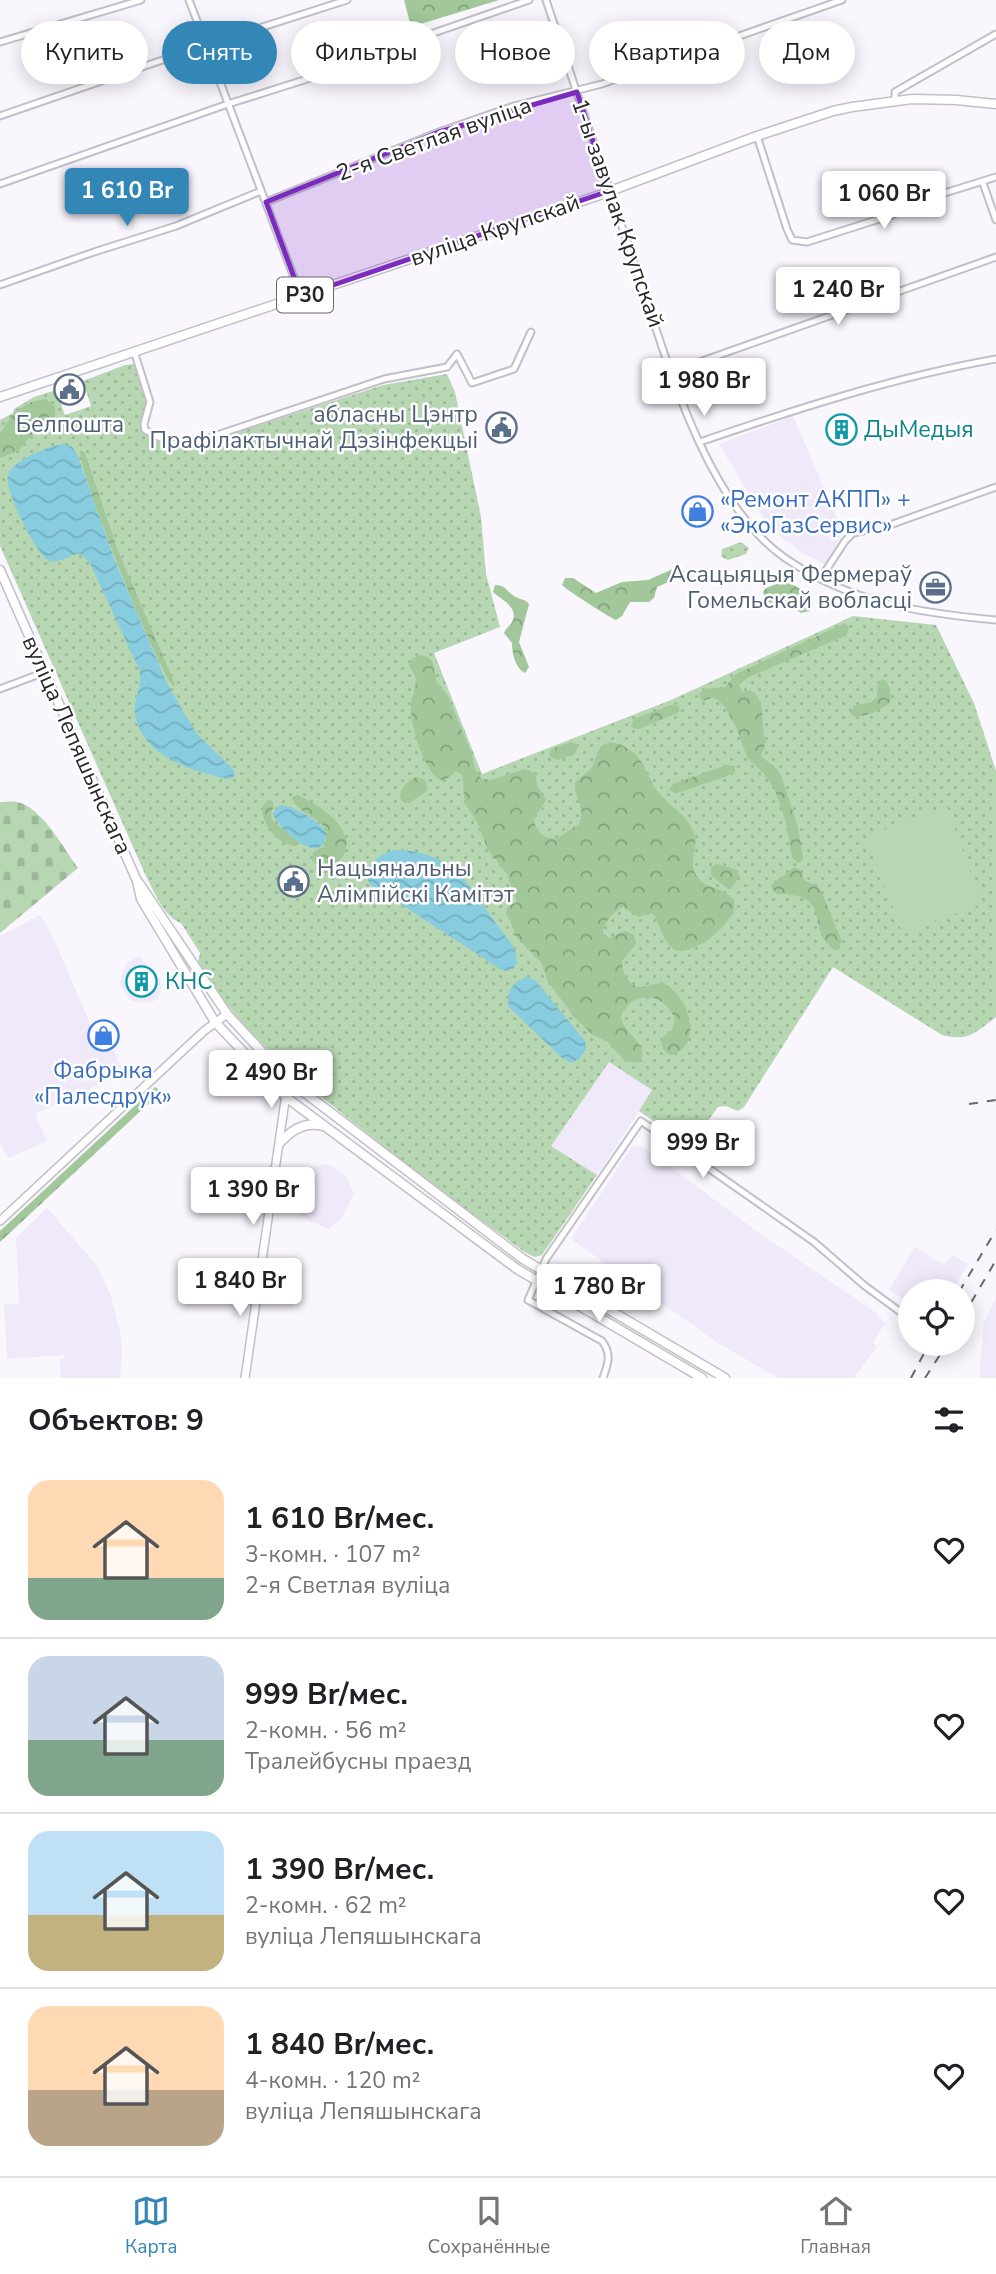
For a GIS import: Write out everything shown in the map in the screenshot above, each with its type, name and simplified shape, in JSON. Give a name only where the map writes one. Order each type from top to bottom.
[{"type":"main road","name":"вуліца Крупскай","points":[[0,397],[609,191],[833,111],[895,101],[956,100],[996,104]]},
{"type":"main road","name":"вуліца Лепяшынскага","points":[[0,570],[137,881],[141,899],[215,1022],[287,1098],[535,1281],[702,1378]]},
{"type":"main road","name":"вуліца Лепяшынскага","points":[[137,881],[227,1014],[288,1080],[509,1249],[725,1378]]},
{"type":"main road","points":[[0,1221],[215,1022],[227,1014]]},
{"type":"main road","points":[[245,1378],[288,1080]]},
{"type":"main road","points":[[280,1143],[300,1126],[326,1126]]},
{"type":"street","points":[[0,42],[141,0]]},
{"type":"street","points":[[189,0],[197,21]]},
{"type":"street","points":[[277,22],[347,0]]},
{"type":"street","points":[[0,184],[229,104],[342,68],[529,0]]},
{"type":"street","name":"1-ы завулак Крупскай","points":[[546,0],[671,372],[700,442],[725,489],[754,530],[784,558],[864,599],[903,609],[996,621]]},
{"type":"street","name":"2-я Светлая вуліца","points":[[266,202],[439,132],[514,106],[577,92],[842,0]]},
{"type":"street","points":[[895,101],[895,92],[996,34]]},
{"type":"street","points":[[0,116],[162,60]]},
{"type":"street","points":[[221,84],[301,296]]},
{"type":"street","points":[[757,136],[792,240],[807,242],[892,215],[935,196],[996,177]]},
{"type":"street","points":[[983,183],[996,220]]},
{"type":"street","points":[[0,285],[176,226],[261,191]]},
{"type":"street","points":[[671,372],[996,257]]},
{"type":"street","points":[[134,351],[150,402],[145,430],[170,443],[187,445],[383,379],[447,367],[457,355],[472,383],[514,369],[531,332]]},
{"type":"street","points":[[700,442],[788,412],[959,366],[996,359]]},
{"type":"street","points":[[821,578],[853,533],[887,526],[996,487]]},
{"type":"street","points":[[0,689],[45,672]]},
{"type":"street","points":[[603,1378],[609,1358],[602,1341],[528,1300],[541,1270],[641,1121],[814,1242],[898,1310]]},
{"type":"highlighted area","points":[[577,92],[609,191],[301,296],[266,202],[439,132]]},
{"type":"shaded area","points":[[793,416],[843,531],[826,565],[799,551],[781,537],[776,529],[771,531],[719,444]]},
{"type":"shaded area","points":[[40,915],[52,935],[92,1028],[102,1023],[124,1073],[35,1114],[47,1141],[9,1158],[0,1143],[0,936]]},
{"type":"shaded area","points":[[139,956],[162,986],[158,999],[149,1003],[132,1001],[120,985],[127,963]]},
{"type":"shaded area","points":[[609,1061],[653,1090],[597,1175],[550,1146]]},
{"type":"shaded area","points":[[632,1146],[644,1147],[755,1230],[875,1312],[885,1323],[873,1342],[877,1347],[854,1378],[778,1378],[718,1343],[571,1239]]},
{"type":"shaded area","points":[[328,1164],[346,1176],[354,1194],[341,1219],[329,1229],[311,1222],[285,1205],[292,1171]]},
{"type":"shaded area","points":[[47,1208],[97,1266],[111,1296],[121,1336],[120,1378],[61,1378],[60,1359],[65,1358],[64,1355],[7,1359],[4,1305],[19,1303],[16,1238]]},
{"type":"shaded area","points":[[915,1247],[944,1265],[952,1255],[968,1264],[959,1279],[898,1279],[898,1296],[889,1290]]},
{"type":"shaded area","points":[[996,1297],[996,1378],[979,1378],[984,1323]]},
{"type":"green space","points":[[404,0],[499,0],[431,21],[409,21]]},
{"type":"green space","points":[[134,364],[138,366],[150,397],[146,425],[150,434],[187,447],[383,385],[447,374],[455,392],[481,517],[486,574],[500,627],[434,653],[482,774],[671,700],[853,616],[936,625],[974,703],[996,771],[996,1017],[966,1036],[942,1035],[833,967],[744,1107],[738,1111],[726,1106],[718,1107],[696,1137],[689,1142],[681,1140],[639,1111],[652,1090],[609,1062],[551,1146],[597,1175],[542,1255],[535,1257],[423,1177],[295,1074],[252,1033],[214,988],[198,963],[200,953],[181,923],[169,915],[155,895],[0,546],[0,420],[34,397],[56,390],[65,415],[91,406],[83,381]]},
{"type":"green space","points":[[46,399],[55,407],[55,421],[33,433],[18,451],[0,458],[0,433],[15,412],[31,402]]},
{"type":"green space","points":[[80,450],[85,453],[118,551],[174,687],[152,647],[121,572],[92,495]]},
{"type":"green space","points":[[741,542],[749,548],[746,554],[728,560],[721,557],[722,549]]},
{"type":"green space","points":[[677,567],[684,571],[682,576],[657,587],[654,598],[649,602],[630,602],[622,616],[616,620],[562,585],[565,578],[573,578],[596,593],[622,582],[648,580]]},
{"type":"green space","points":[[782,582],[796,586],[804,592],[813,604],[810,611],[801,613],[784,600],[774,604],[766,601],[763,592],[766,588]]},
{"type":"green space","points":[[495,585],[504,587],[529,604],[519,642],[529,667],[525,673],[516,664],[512,643],[504,633],[511,624],[514,613],[509,605],[493,592]]},
{"type":"green space","points":[[845,623],[849,627],[847,635],[747,678],[739,685],[742,692],[750,690],[756,694],[761,706],[766,742],[761,756],[777,769],[782,778],[797,824],[803,856],[798,863],[792,857],[786,822],[774,788],[747,757],[737,729],[725,707],[712,698],[702,701],[699,694],[704,689],[725,687],[736,674]]},
{"type":"green space","points":[[420,655],[432,661],[437,682],[448,696],[472,754],[475,769],[482,779],[491,780],[525,769],[535,773],[537,785],[546,800],[534,819],[536,827],[544,835],[556,839],[579,824],[581,808],[575,782],[591,769],[601,746],[610,742],[634,753],[656,789],[691,827],[695,839],[693,865],[696,875],[704,883],[727,894],[734,902],[734,910],[722,928],[702,944],[682,951],[674,949],[667,941],[652,913],[638,917],[623,907],[610,918],[603,933],[609,938],[625,931],[634,935],[636,944],[622,961],[623,969],[632,984],[640,987],[663,983],[680,997],[686,1008],[690,1030],[688,1041],[682,1049],[672,1055],[662,1046],[663,1037],[672,1030],[675,1020],[671,1011],[657,999],[641,998],[626,1007],[621,1016],[626,1029],[640,1045],[642,1057],[638,1063],[625,1061],[607,1041],[593,1035],[576,1019],[548,982],[541,962],[517,938],[506,911],[508,906],[517,902],[507,874],[487,848],[478,823],[465,804],[462,775],[456,771],[444,781],[437,778],[420,750],[411,709],[416,679],[409,666],[412,659]]},
{"type":"green space","points":[[883,679],[890,689],[890,702],[873,713],[853,716],[850,712],[854,706],[877,698],[878,683]]},
{"type":"green space","points":[[671,705],[679,706],[679,712],[639,729],[631,727],[634,719]]},
{"type":"green space","points":[[570,742],[578,747],[574,755],[557,760],[549,756],[551,749]]},
{"type":"green space","points":[[727,765],[735,766],[735,773],[677,793],[669,790],[673,784]]},
{"type":"green space","points":[[417,777],[425,780],[428,790],[411,802],[404,803],[400,798],[403,788],[407,782]]},
{"type":"green space","points":[[297,795],[326,812],[343,831],[346,839],[345,853],[331,866],[325,867],[312,861],[313,852],[325,846],[327,832],[324,826],[295,804],[292,798]]},
{"type":"green space","points":[[268,800],[272,801],[274,806],[272,820],[297,840],[297,846],[284,842],[268,827],[262,807]]},
{"type":"green space","points":[[0,802],[17,802],[35,812],[52,830],[78,868],[0,933]]},
{"type":"green space","points":[[947,807],[982,904],[902,933],[867,836]]},
{"type":"green space","points":[[717,864],[738,870],[739,877],[731,889],[711,875],[711,867]]},
{"type":"green space","points":[[794,867],[800,870],[804,880],[821,891],[841,939],[840,949],[833,949],[825,940],[816,913],[806,899],[777,894],[772,889],[774,881]]},
{"type":"green space","points":[[155,1087],[161,1092],[0,1242],[0,1231]]},
{"type":"water","points":[[64,444],[72,447],[77,454],[116,564],[165,679],[198,735],[232,768],[235,773],[233,778],[200,772],[175,762],[153,747],[144,737],[135,713],[139,669],[90,563],[81,554],[50,561],[37,548],[22,521],[8,482],[11,469],[24,459]]},
{"type":"water","points":[[280,805],[299,811],[319,824],[327,834],[323,845],[312,848],[289,834],[273,813]]},
{"type":"water","points":[[394,850],[428,855],[454,870],[474,891],[515,950],[517,962],[514,968],[506,971],[500,969],[370,884],[368,872],[373,862]]},
{"type":"water","points":[[527,977],[535,980],[585,1041],[586,1050],[579,1059],[571,1063],[562,1058],[509,1007],[511,988]]},
{"type":"railway","points":[[969,1104],[996,1100]]},
{"type":"railway","points":[[967,1279],[996,1230]]},
{"type":"railway","points":[[975,1296],[996,1260]]},
{"type":"railway","points":[[911,1378],[923,1356]]},
{"type":"railway","points":[[925,1378],[939,1356]]},
{"type":"place","name":"Белпошта","points":[[70,390]]},
{"type":"place","name":"абласны Цэнтр Прафілактычнай Дэзінфекцыі","points":[[501,427]]},
{"type":"place","name":"ДыМедыя","points":[[841,429]]},
{"type":"place","name":"«Ремонт АКПП» + «ЭкоГазСервис»","points":[[697,512]]},
{"type":"place","name":"Асацыяцыя Фермераў Гомельскай вобласці","points":[[935,587]]},
{"type":"place","name":"Нацыянальны Алімпійскі Камітэт","points":[[294,881]]},
{"type":"place","name":"КНС","points":[[142,981]]},
{"type":"place","name":"Фабрыка «Палесдрук»","points":[[103,1036]]}]
